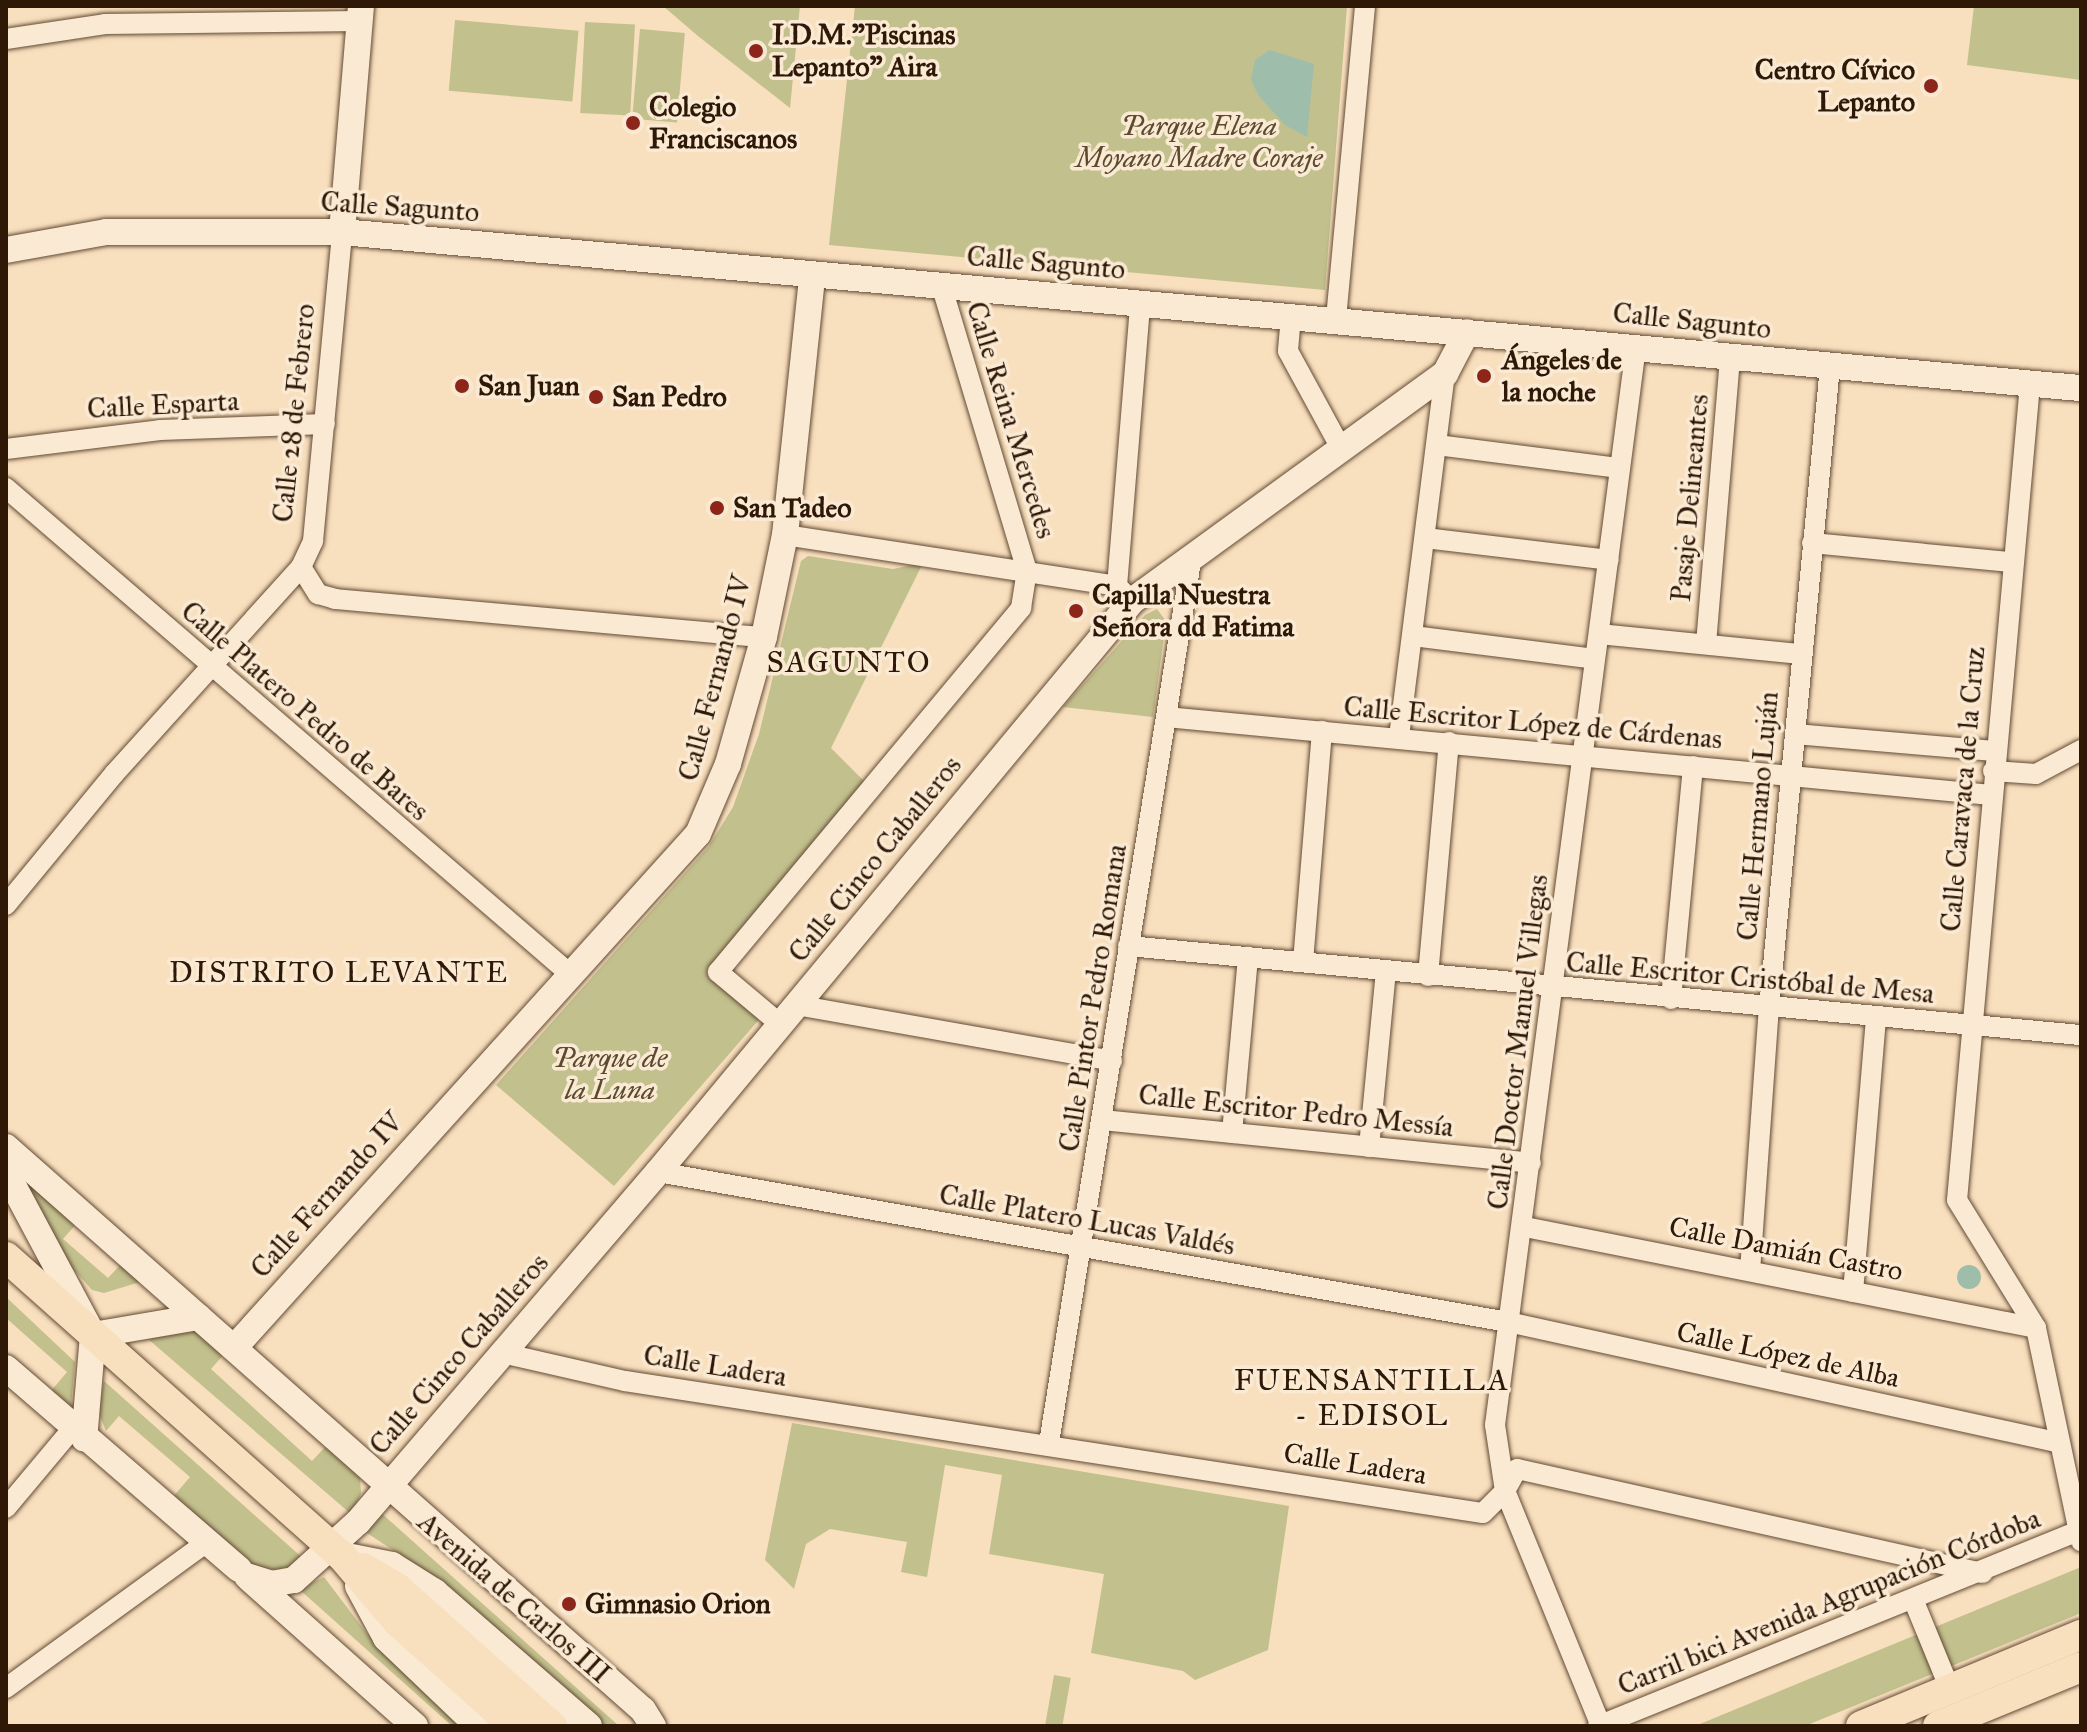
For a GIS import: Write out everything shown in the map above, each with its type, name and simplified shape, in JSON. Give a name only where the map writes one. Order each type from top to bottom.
[{"type":"main road","points":[[6,1257],[337,1552],[398,1622],[514,1726]]},
{"type":"main road","points":[[337,1552],[397,1588],[552,1726]]},
{"type":"main road","points":[[1861,1726],[2081,1635]]},
{"type":"main road","points":[[1938,1726],[2081,1667]]},
{"type":"street","points":[[1336,319],[1365,6]]},
{"type":"street","points":[[6,39],[105,24],[361,14]]},
{"type":"street","name":"Calle 28 de Febrero","points":[[6,905],[210,666],[301,567],[313,541],[361,14]]},
{"type":"street","name":"Calle Sagunto","points":[[6,250],[106,232],[342,232],[812,277],[1336,319],[2081,388]]},
{"type":"street","name":"Calle Fernando IV","points":[[234,1348],[698,834],[728,764],[764,637],[785,535],[812,277]]},
{"type":"street","name":"Calle Reina Mercedes","points":[[941,285],[1027,571]]},
{"type":"street","points":[[785,535],[1027,571],[1125,594],[1140,305]]},
{"type":"street","points":[[1291,316],[1288,351],[1342,450]]},
{"type":"street","name":"Calle Cinco Caballeros","points":[[386,1487],[658,1172],[1125,594],[1191,561],[1445,374],[1467,332]]},
{"type":"street","name":"Calle Doctor Manuel Villegas","points":[[1600,1726],[1505,1491],[1495,1425],[1508,1322],[1525,1227],[1551,987],[1636,347]]},
{"type":"street","name":"Pasaje Delineantes","points":[[1706,644],[1730,357]]},
{"type":"street","name":"Calle Hermano Luján","points":[[1750,1271],[1769,1008],[1830,366]]},
{"type":"street","points":[[1399,737],[1445,374]]},
{"type":"street","name":"Calle Caravaca de la Cruz","points":[[2030,384],[2011,562],[1957,1200],[2036,1328]]},
{"type":"street","name":"Calle Esparta","points":[[6,449],[160,430],[325,424]]},
{"type":"street","points":[[1437,445],[1620,468]]},
{"type":"street","name":"Calle Platero Pedro de Bares","points":[[6,488],[570,974]]},
{"type":"street","points":[[1425,538],[1609,560]]},
{"type":"street","points":[[1812,543],[2011,562]]},
{"type":"street","name":"Calle Pintor Pedro Romana","points":[[1049,1443],[1191,561]]},
{"type":"street","points":[[301,567],[318,594],[335,599],[764,637]]},
{"type":"street","points":[[1027,571],[1021,608],[718,972],[788,1014],[1112,1061]]},
{"type":"street","points":[[1599,634],[1801,654]]},
{"type":"street","points":[[1413,636],[1595,659]]},
{"type":"street","name":"Calle Escritor López de Cárdenas","points":[[1166,717],[1991,795]]},
{"type":"street","points":[[1303,962],[1322,731]]},
{"type":"street","points":[[1795,734],[1994,761],[2036,774],[2081,750]]},
{"type":"street","points":[[1428,976],[1449,742]]},
{"type":"street","points":[[1671,999],[1693,766]]},
{"type":"street","name":"Calle Escritor Cristóbal de Mesa","points":[[1128,946],[2081,1035]]},
{"type":"street","points":[[1232,1133],[1248,957]]},
{"type":"street","points":[[1369,1147],[1386,971]]},
{"type":"street","points":[[1853,1292],[1876,1018]]},
{"type":"street","name":"Calle Escritor Pedro Messía","points":[[1102,1120],[1531,1163]]},
{"type":"street","name":"Avenida de Carlos III","points":[[6,1147],[652,1721]]},
{"type":"street","points":[[6,1172],[93,1335],[78,1433],[6,1508]]},
{"type":"street","name":"Calle Platero Lucas Valdés","points":[[658,1172],[1508,1322]]},
{"type":"street","name":"Calle Damián Castro","points":[[1525,1227],[2036,1328]]},
{"type":"street","points":[[93,1335],[198,1317]]},
{"type":"street","name":"Calle López de Alba","points":[[1508,1322],[2056,1442]]},
{"type":"street","points":[[2036,1328],[2056,1442],[2080,1534]]},
{"type":"street","name":"Calle Ladera","points":[[502,1353],[625,1381],[1049,1443],[1483,1513],[1505,1491],[1517,1469],[1983,1573]]},
{"type":"street","points":[[6,1368],[415,1726]]},
{"type":"street","points":[[243,1573],[271,1584],[294,1580],[337,1552],[386,1487]]},
{"type":"street","name":"Carril bici Avenida Agrupación Córdoba","points":[[1600,1726],[2080,1534]]},
{"type":"street","points":[[6,1688],[204,1544]]},
{"type":"street","points":[[337,1552],[386,1638],[478,1726]]},
{"type":"street","name":"Avenida de Carlos III","points":[[337,1552],[392,1565],[435,1592],[589,1726]]},
{"type":"street","points":[[1913,1599],[1950,1689]]},
{"type":"green space","name":"I.D.M.\"Piscinas Lepanto\" Aira","points":[[663,6],[800,6],[790,108],[698,36]]},
{"type":"green space","name":"Parque Elena Moyano Madre Coraje","points":[[855,6],[1347,6],[1325,290],[829,245]]},
{"type":"green space","points":[[1974,6],[2081,6],[2081,80],[1967,65]]},
{"type":"green space","points":[[455,20],[579,31],[572,102],[449,91]]},
{"type":"green space","points":[[585,22],[635,25],[630,115],[580,113]]},
{"type":"green space","points":[[640,29],[685,33],[677,123],[632,119]]},
{"type":"green space","name":"Parque de la Luna","points":[[808,556],[893,569],[923,563],[831,748],[869,786],[714,973],[763,1015],[614,1186],[496,1085],[709,846],[733,807],[759,734],[801,561]]},
{"type":"green space","points":[[1157,609],[1166,621],[1153,717],[1063,707],[1145,615]]},
{"type":"green space","points":[[32,1185],[78,1222],[63,1239],[108,1278],[123,1262],[140,1282],[104,1293],[92,1290],[68,1263],[28,1189]]},
{"type":"green space","points":[[6,1297],[75,1362],[71,1406],[51,1391],[67,1372],[6,1318]]},
{"type":"green space","points":[[199,1329],[225,1353],[211,1369],[312,1461],[328,1444],[360,1477],[361,1494],[351,1514],[148,1339]]},
{"type":"green space","points":[[104,1381],[306,1561],[278,1570],[250,1566],[172,1498],[190,1477],[119,1416],[106,1431],[98,1411]]},
{"type":"green space","points":[[792,1423],[1289,1506],[1268,1650],[1195,1680],[1183,1671],[1091,1653],[1104,1574],[989,1554],[1002,1475],[945,1465],[927,1577],[901,1572],[907,1542],[830,1529],[806,1544],[794,1589],[765,1560]]},
{"type":"green space","points":[[379,1511],[619,1726],[598,1726],[425,1571],[367,1533]]},
{"type":"green space","points":[[2081,1567],[2081,1613],[1805,1726],[1695,1726]]},
{"type":"green space","points":[[324,1577],[368,1635],[467,1726],[452,1726],[299,1589]]},
{"type":"green space","points":[[1054,1675],[1071,1678],[1062,1726],[1045,1725]]},
{"type":"shaded area","points":[[1270,50],[1314,64],[1307,137],[1285,125],[1258,95],[1251,79],[1255,60]]},
{"type":"shaded area","points":[[1969,1265],[1978,1268],[1981,1277],[1978,1286],[1969,1289],[1960,1286],[1957,1277],[1960,1268]]},
{"type":"place","name":"I.D.M.\"Piscinas Lepanto\" Aira","points":[[756,51]]},
{"type":"place","name":"Centro Cívico Lepanto","points":[[1931,86]]},
{"type":"place","name":"Colegio Franciscanos","points":[[633,123]]},
{"type":"place","name":"Ángeles de la noche","points":[[1484,376]]},
{"type":"place","name":"San Juan","points":[[462,386]]},
{"type":"place","name":"San Pedro","points":[[596,397]]},
{"type":"place","name":"San Tadeo","points":[[717,508]]},
{"type":"place","name":"Capilla Nuestra Señora dd Fatima","points":[[1076,611]]},
{"type":"place","name":"Gimnasio Orion","points":[[569,1604]]},
{"type":"district","name":"SAGUNTO","points":[[849,662]]},
{"type":"district","name":"DISTRITO LEVANTE","points":[[339,972]]},
{"type":"district","name":"FUENSANTILLA - EDISOL","points":[[1372,1397]]}]
